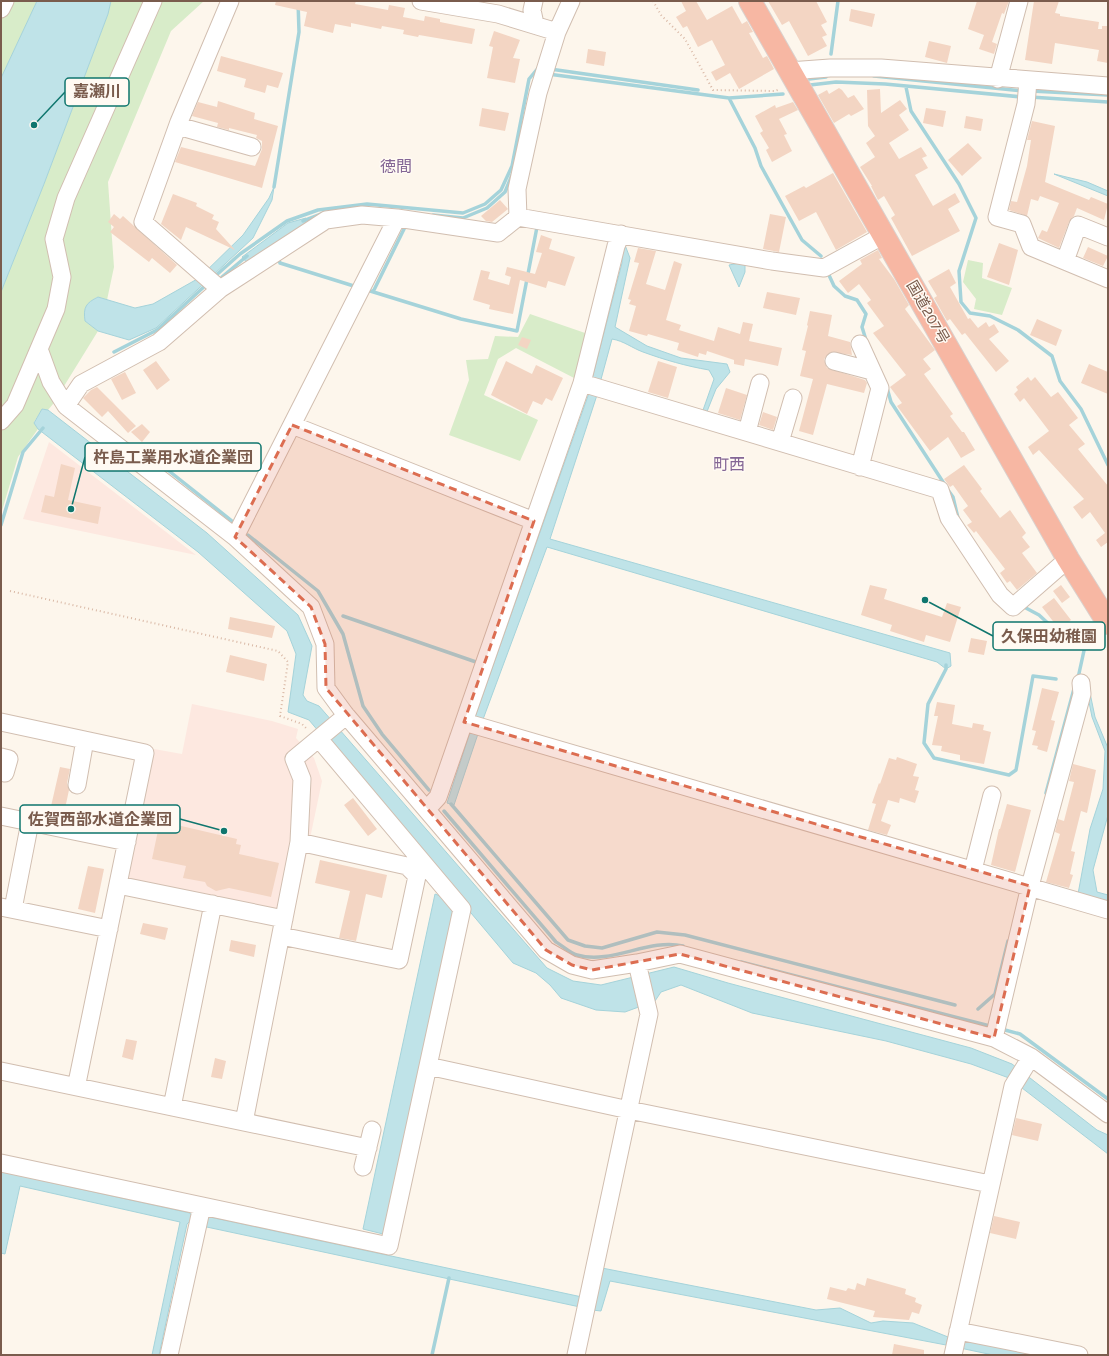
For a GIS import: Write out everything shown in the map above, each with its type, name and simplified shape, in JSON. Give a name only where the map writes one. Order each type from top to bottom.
[{"type":"highway","name":"国道207号","points":[[750,1],[1068,559],[1108,623]]},
{"type":"street","points":[[1,9],[5,1]]},
{"type":"street","points":[[1,421],[15,405],[56,309],[62,277],[54,239],[66,198],[153,1]]},
{"type":"street","points":[[216,286],[143,222],[178,126],[230,1]]},
{"type":"street","points":[[421,1],[498,14],[535,24],[557,32]]},
{"type":"street","points":[[534,1],[532,10],[535,24]]},
{"type":"street","points":[[518,217],[516,189],[545,70],[557,32],[571,1]]},
{"type":"street","points":[[998,79],[1019,1]]},
{"type":"street","points":[[793,77],[830,68],[881,68],[998,79],[1108,86]]},
{"type":"street","points":[[1028,81],[1026,104],[997,216],[1022,224],[1031,247],[1108,279]]},
{"type":"street","points":[[178,126],[252,147]]},
{"type":"street","points":[[66,406],[81,384],[159,342],[216,286],[274,254],[326,220],[362,215],[498,233],[518,217]]},
{"type":"street","points":[[518,217],[619,240],[824,268],[884,235]]},
{"type":"street","points":[[235,538],[361,289],[406,220]]},
{"type":"street","points":[[1065,261],[1078,225],[1108,237]]},
{"type":"street","points":[[427,809],[438,797],[472,725],[534,521],[591,386],[619,240]]},
{"type":"street","points":[[860,344],[880,388],[860,467]]},
{"type":"street","points":[[39,349],[51,382],[66,406],[235,538],[311,608],[325,644],[326,688],[343,717],[427,809],[546,950],[572,965],[592,970],[637,964],[680,954],[994,1038],[1108,1114]]},
{"type":"street","points":[[834,361],[872,371]]},
{"type":"street","points":[[746,432],[760,383]]},
{"type":"street","points":[[591,386],[940,490],[949,518],[1000,595],[1013,607],[1068,559]]},
{"type":"street","points":[[780,442],[793,398]]},
{"type":"street","points":[[292,425],[534,521]]},
{"type":"street","points":[[994,1038],[1030,886],[1082,694],[1081,683]]},
{"type":"street","points":[[244,1122],[299,842],[302,779],[294,759],[343,717]]},
{"type":"street","points":[[1,722],[145,753],[78,1083]]},
{"type":"street","points":[[472,725],[1030,886],[1108,910]]},
{"type":"street","points":[[77,785],[85,740]]},
{"type":"street","points":[[1,1163],[389,1246],[462,909],[315,742]]},
{"type":"street","points":[[973,870],[992,795]]},
{"type":"street","points":[[1,816],[127,842]]},
{"type":"street","points":[[30,822],[7,908],[109,929]]},
{"type":"street","points":[[281,936],[399,960],[417,876],[408,866],[299,842]]},
{"type":"street","points":[[118,885],[284,918]]},
{"type":"street","points":[[172,1107],[213,904]]},
{"type":"street","points":[[576,1355],[649,1014],[637,964]]},
{"type":"street","points":[[1028,1062],[1013,1086],[990,1184],[956,1343],[1079,1355]]},
{"type":"street","points":[[428,1066],[629,1110],[990,1184]]},
{"type":"street","points":[[1,1071],[368,1148]]},
{"type":"street","points":[[363,1168],[372,1130]]},
{"type":"street","points":[[169,1355],[202,1206]]},
{"type":"path","points":[[653,1],[661,15],[685,39],[713,90],[775,91],[793,77]]},
{"type":"path","points":[[10,591],[278,651],[288,662],[280,716],[302,724],[315,742]]},
{"type":"highlighted area","points":[[292,425],[534,521],[464,722],[1030,886],[994,1038],[680,954],[592,970],[572,965],[546,950],[326,688],[325,644],[311,607],[235,537]]},
{"type":"shaded area","points":[[49,442],[196,555],[23,519]]},
{"type":"shaded area","points":[[192,704],[272,721],[298,729],[296,738],[314,758],[322,781],[294,915],[126,880],[154,749],[182,754]]},
{"type":"green space","points":[[1,1],[37,1],[1,78]]},
{"type":"green space","points":[[111,1],[204,1],[171,31],[108,182],[114,267],[107,300],[97,297],[86,306],[84,312],[85,321],[98,331],[53,404],[48,410],[42,409],[34,422],[38,429],[18,457],[1,514],[1,292],[44,184],[108,14]]},
{"type":"green space","points":[[968,260],[983,263],[982,278],[1012,288],[1002,315],[974,309],[976,299],[963,282]]},
{"type":"green space","points":[[530,314],[588,334],[576,379],[516,348],[498,359],[484,395],[538,420],[520,461],[449,435],[469,380],[466,360],[488,359],[495,336],[518,337]]},
{"type":"water","points":[[37,1],[111,1],[108,14],[44,184],[1,292],[1,78]]},
{"type":"water","points":[[1054,174],[1087,182],[1108,191],[1108,196]]},
{"type":"water","points":[[274,187],[272,200],[253,238],[156,328],[129,340],[98,331],[85,321],[84,312],[86,306],[98,297],[135,308],[153,304],[199,278],[243,235],[269,198]]},
{"type":"water","points":[[306,218],[310,226],[249,265],[242,257],[288,223]]},
{"type":"water","points":[[625,245],[630,258],[615,327],[647,346],[681,358],[727,364],[730,372],[716,389],[706,414],[702,413],[714,379],[709,370],[659,358],[616,340],[612,339],[600,383],[592,379],[622,263],[622,247]]},
{"type":"water","points":[[745,262],[745,272],[739,287],[729,265]]},
{"type":"water","points":[[589,393],[597,395],[550,539],[950,653],[951,666],[946,669],[937,662],[547,547],[482,722],[454,805],[447,803],[475,717]]},
{"type":"water","points":[[42,409],[48,410],[207,533],[298,615],[312,646],[303,695],[307,701],[319,706],[547,968],[573,981],[601,985],[674,967],[728,983],[971,1048],[1012,1064],[1097,1130],[1108,1135],[1108,1154],[1009,1078],[971,1064],[886,1041],[752,1013],[681,985],[661,992],[655,1001],[625,1012],[596,1010],[561,998],[550,985],[536,973],[513,963],[309,720],[288,712],[296,654],[287,631],[198,552],[38,429],[34,423]]},
{"type":"water","points":[[1087,692],[1090,693],[1095,717],[1108,748],[1108,815],[1093,870],[1097,892],[1108,895],[1108,903],[1078,894],[1090,829],[1103,789],[1105,751],[1092,717]]},
{"type":"water","points":[[435,894],[440,896],[453,910],[424,1055],[383,1234],[363,1229]]},
{"type":"water","points":[[1,1168],[39,1180],[190,1213],[193,1218],[187,1224],[159,1355],[152,1355],[180,1222],[20,1186],[5,1254],[1,1253]]},
{"type":"water","points":[[205,1216],[582,1297],[580,1307],[202,1226]]},
{"type":"water","points":[[602,1268],[816,1310],[840,1308],[871,1323],[883,1321],[913,1323],[948,1337],[946,1345],[610,1281],[601,1311],[592,1310]]},
{"type":"water","points":[[961,1340],[1038,1355],[993,1355],[960,1348]]},
{"type":"building","points":[[276,1],[356,1],[355,4],[388,10],[389,5],[405,8],[403,17],[424,21],[425,16],[440,19],[440,22],[475,29],[472,44],[419,35],[418,37],[403,34],[404,30],[382,26],[381,29],[351,23],[351,27],[335,24],[333,33],[304,26],[307,12],[275,5]]},
{"type":"building","points":[[681,1],[696,1],[707,20],[732,6],[742,24],[747,21],[753,32],[749,33],[763,58],[767,56],[774,69],[739,89],[730,73],[716,81],[711,72],[725,65],[712,40],[698,47],[687,26],[683,28],[676,17],[686,11]]},
{"type":"building","points":[[768,1],[816,1],[827,22],[821,25],[827,35],[822,37],[827,46],[808,56],[789,21],[782,25]]},
{"type":"building","points":[[977,1],[1009,1],[1004,14],[1002,13],[992,42],[997,44],[994,54],[979,49],[984,35],[968,29]]},
{"type":"building","points":[[1034,1],[1059,1],[1055,13],[1060,14],[1060,16],[1099,22],[1098,29],[1102,29],[1102,26],[1108,26],[1108,63],[1097,61],[1099,50],[1055,43],[1052,64],[1025,60]]},
{"type":"building","points":[[851,9],[875,14],[872,27],[849,21]]},
{"type":"building","points":[[494,31],[520,40],[513,58],[520,59],[515,83],[487,78],[493,47],[489,46]]},
{"type":"building","points":[[929,41],[951,46],[947,63],[925,57]]},
{"type":"building","points":[[588,49],[606,52],[604,66],[586,63]]},
{"type":"building","points":[[221,56],[283,73],[278,88],[267,85],[265,93],[244,87],[246,79],[217,71]]},
{"type":"building","points":[[839,88],[848,98],[854,95],[864,109],[851,116],[849,114],[834,123],[818,95],[827,90],[829,94]]},
{"type":"building","points":[[880,89],[881,113],[900,100],[907,109],[899,115],[909,130],[889,143],[899,159],[921,147],[927,156],[922,158],[928,168],[915,175],[933,206],[955,193],[960,202],[948,209],[960,231],[912,256],[891,218],[895,215],[884,196],[878,200],[872,186],[860,167],[875,157],[866,143],[875,136],[868,126],[867,90]]},
{"type":"building","points":[[218,101],[255,113],[254,119],[278,126],[262,188],[175,162],[181,147],[255,166],[262,149],[262,141],[256,138],[257,135],[229,128],[229,130],[217,127],[218,123],[192,116],[198,102],[217,107]]},
{"type":"building","points":[[793,102],[798,110],[779,119],[787,134],[784,135],[792,151],[772,162],[766,150],[769,148],[760,133],[763,131],[755,116],[775,105],[776,108]]},
{"type":"building","points":[[482,108],[509,113],[505,131],[479,126]]},
{"type":"building","points":[[926,108],[946,111],[943,127],[923,123]]},
{"type":"building","points":[[966,116],[983,119],[981,131],[964,128]]},
{"type":"building","points":[[1032,121],[1055,126],[1045,182],[1089,200],[1091,197],[1108,204],[1104,220],[1077,208],[1074,216],[1069,222],[1059,248],[1038,238],[1042,230],[1047,232],[1059,203],[1040,196],[1038,201],[1031,199],[1027,216],[1009,210],[1011,201],[1017,202],[1027,166],[1031,140],[1027,140]]},
{"type":"building","points":[[968,143],[982,158],[962,176],[948,160]]},
{"type":"building","points":[[833,173],[867,232],[836,250],[816,212],[799,221],[785,196],[804,186],[806,188]]},
{"type":"building","points":[[173,194],[197,203],[196,206],[214,215],[212,219],[219,222],[216,229],[235,250],[186,227],[181,240],[161,224]]},
{"type":"building","points":[[500,200],[508,209],[492,222],[486,221],[481,216]]},
{"type":"building","points":[[114,214],[120,219],[123,216],[177,265],[170,273],[152,258],[149,262],[110,232],[114,227],[108,222]]},
{"type":"building","points":[[770,214],[786,217],[779,252],[763,249]]},
{"type":"building","points":[[541,235],[552,239],[549,249],[575,257],[565,286],[548,281],[546,288],[520,280],[513,314],[489,309],[490,305],[473,300],[481,270],[490,272],[488,279],[509,285],[511,277],[505,275],[507,267],[535,274],[542,253],[536,252]]},
{"type":"building","points":[[999,243],[1018,250],[1009,285],[987,277]]},
{"type":"building","points":[[1088,247],[1108,256],[1103,266],[1083,258]]},
{"type":"building","points":[[638,248],[656,251],[646,284],[665,290],[674,261],[682,264],[666,320],[681,325],[679,330],[714,341],[718,327],[740,334],[743,322],[753,324],[749,341],[782,348],[778,366],[745,359],[744,366],[734,364],[734,360],[707,351],[706,355],[699,353],[698,357],[677,350],[679,343],[648,334],[647,336],[629,331],[636,306],[629,304],[631,300],[628,299],[639,263],[634,262]]},
{"type":"building","points":[[878,250],[882,258],[879,259],[894,279],[909,305],[905,309],[935,350],[923,359],[931,369],[924,374],[953,414],[950,416],[962,432],[964,432],[975,450],[961,458],[948,437],[930,451],[897,406],[902,403],[890,387],[906,375],[873,333],[884,326],[867,303],[871,300],[859,284],[848,293],[839,281],[862,264],[860,260]]},
{"type":"building","points":[[949,269],[956,283],[950,287],[968,319],[970,318],[978,328],[986,322],[989,327],[994,324],[999,332],[989,339],[1009,361],[996,372],[965,333],[962,335],[950,319],[947,321],[934,298],[937,296],[928,281]]},
{"type":"building","points":[[767,292],[800,298],[796,315],[763,308]]},
{"type":"building","points":[[810,311],[832,315],[828,336],[850,342],[852,355],[831,352],[824,359],[827,368],[865,380],[867,383],[864,393],[827,384],[813,435],[799,431],[813,379],[800,376],[806,351],[802,350]]},
{"type":"building","points":[[1037,319],[1062,330],[1056,346],[1030,335]]},
{"type":"building","points":[[522,337],[531,340],[527,349],[518,345]]},
{"type":"building","points":[[156,361],[170,380],[157,390],[143,370]]},
{"type":"building","points":[[506,361],[532,374],[536,365],[563,378],[552,401],[546,398],[542,405],[533,401],[527,414],[491,395]]},
{"type":"building","points":[[658,361],[677,367],[668,398],[648,392]]},
{"type":"building","points":[[1089,364],[1108,372],[1108,394],[1081,383]]},
{"type":"building","points":[[125,372],[136,393],[122,400],[111,379]]},
{"type":"building","points":[[1028,377],[1031,381],[1035,377],[1051,397],[1058,392],[1078,418],[1069,425],[1085,444],[1078,449],[1108,486],[1108,542],[1101,547],[1096,540],[1105,533],[1090,512],[1082,519],[1073,507],[1084,499],[1039,450],[1033,455],[1028,447],[1049,431],[1024,398],[1020,402],[1014,394],[1018,390],[1016,387]]},
{"type":"building","points":[[97,387],[136,426],[128,433],[108,411],[102,417],[83,398],[91,390]]},
{"type":"building","points":[[726,388],[747,395],[740,420],[718,413]]},
{"type":"building","points":[[763,412],[777,417],[773,430],[759,425]]},
{"type":"building","points":[[142,424],[150,432],[142,442],[131,432]]},
{"type":"building","points":[[61,464],[75,468],[68,500],[101,507],[98,524],[41,512],[45,495],[54,497]]},
{"type":"building","points":[[964,465],[982,489],[980,491],[1000,518],[1010,510],[1026,533],[1022,537],[1030,547],[1022,553],[1037,573],[1017,590],[1010,581],[1007,583],[1000,573],[1005,569],[976,531],[974,533],[967,525],[972,522],[963,510],[968,506],[953,485],[950,487],[944,479]]},
{"type":"building","points":[[870,585],[887,589],[884,599],[942,617],[947,603],[961,607],[950,642],[926,635],[924,642],[890,631],[892,625],[861,615]]},
{"type":"building","points":[[1061,585],[1070,597],[1062,603],[1053,591]]},
{"type":"building","points":[[1054,598],[1071,620],[1059,629],[1042,607]]},
{"type":"building","points":[[230,617],[275,626],[272,638],[228,629]]},
{"type":"building","points":[[971,638],[987,641],[984,655],[968,652]]},
{"type":"building","points":[[230,655],[267,664],[264,681],[226,672]]},
{"type":"building","points":[[1042,688],[1059,692],[1051,720],[1055,721],[1047,752],[1037,749],[1038,746],[1032,745],[1036,731],[1032,730]]},
{"type":"building","points":[[937,702],[955,705],[952,724],[972,728],[973,723],[984,725],[983,730],[991,732],[984,764],[960,760],[960,755],[941,751],[942,746],[932,745],[938,716],[934,716]]},
{"type":"building","points":[[897,757],[917,764],[913,776],[919,777],[915,790],[919,791],[915,803],[900,798],[899,803],[888,800],[881,821],[891,825],[887,835],[868,830],[876,804],[872,803],[879,783],[880,784],[889,758],[896,760]]},
{"type":"building","points":[[1073,764],[1096,770],[1087,813],[1081,811],[1071,851],[1075,852],[1070,874],[1073,875],[1069,888],[1046,882],[1060,834],[1055,832],[1058,819],[1064,821],[1074,782],[1069,781]]},
{"type":"building","points":[[60,767],[70,769],[67,783],[69,790],[63,818],[49,815]]},
{"type":"building","points":[[353,798],[377,829],[368,836],[344,805]]},
{"type":"building","points":[[1007,804],[1031,810],[1015,872],[991,865],[999,829]]},
{"type":"building","points":[[160,821],[237,839],[236,844],[241,845],[239,854],[279,863],[271,897],[229,888],[216,891],[207,886],[205,882],[183,878],[186,866],[152,859]]},
{"type":"building","points":[[320,860],[387,875],[382,898],[366,894],[356,941],[339,938],[350,891],[315,883]]},
{"type":"building","points":[[88,866],[104,869],[95,913],[78,909]]},
{"type":"building","points":[[143,923],[168,928],[165,940],[140,934]]},
{"type":"building","points":[[231,940],[256,945],[254,957],[229,951]]},
{"type":"building","points":[[126,1039],[137,1041],[133,1060],[122,1057]]},
{"type":"building","points":[[215,1058],[226,1061],[222,1079],[211,1077]]},
{"type":"building","points":[[1016,1118],[1042,1124],[1038,1141],[1012,1135]]},
{"type":"building","points":[[994,1216],[1020,1222],[1016,1239],[990,1233]]},
{"type":"building","points":[[867,1278],[906,1289],[905,1294],[916,1298],[915,1302],[922,1305],[919,1314],[912,1312],[909,1320],[873,1317],[875,1311],[827,1299],[830,1287],[846,1291],[848,1288],[855,1290],[857,1283],[865,1286]]},
{"type":"building","points":[[894,1344],[924,1350],[924,1355],[892,1355]]},
{"type":"waterway","points":[[274,187],[299,32],[298,1]]},
{"type":"waterway","points":[[831,54],[838,1]]},
{"type":"waterway","points":[[213,278],[240,254],[287,221],[318,210],[367,204],[463,213],[485,204],[501,190],[512,166],[529,79],[539,67]]},
{"type":"waterway","points":[[550,69],[698,90]]},
{"type":"waterway","points":[[548,74],[729,98],[783,94]]},
{"type":"waterway","points":[[874,76],[1023,91]]},
{"type":"waterway","points":[[809,79],[826,77]]},
{"type":"waterway","points":[[810,85],[836,82],[885,84],[1022,97]]},
{"type":"waterway","points":[[906,87],[911,111],[959,184],[976,218],[959,271],[961,302],[970,313],[990,316],[1018,330],[1052,356],[1060,381],[1081,409],[1108,465]]},
{"type":"waterway","points":[[1031,91],[1108,95]]},
{"type":"waterway","points":[[1030,97],[1108,102]]},
{"type":"waterway","points":[[729,98],[755,148],[761,166],[802,240],[821,256]]},
{"type":"waterway","points":[[433,215],[463,218],[487,208],[505,192],[512,175]]},
{"type":"waterway","points":[[303,221],[324,213]]},
{"type":"waterway","points":[[373,292],[406,225]]},
{"type":"waterway","points":[[367,290],[461,319],[517,331],[537,227],[539,227]]},
{"type":"waterway","points":[[222,277],[247,256]]},
{"type":"waterway","points":[[278,258],[280,263],[357,287]]},
{"type":"waterway","points":[[828,273],[834,286],[845,296],[857,300],[866,314],[862,327],[866,340]]},
{"type":"waterway","points":[[114,352],[157,330],[207,284]]},
{"type":"waterway","points":[[887,388],[891,402],[945,485]]},
{"type":"waterway","points":[[1,525],[23,452],[43,428]]},
{"type":"waterway","points":[[133,446],[164,467],[232,521]]},
{"type":"waterway","points":[[948,490],[953,497],[958,518]]},
{"type":"waterway","points":[[248,535],[318,591],[343,634],[363,706],[382,734],[429,790]]},
{"type":"waterway","points":[[1024,607],[1039,615],[1064,638],[1085,646]]},
{"type":"waterway","points":[[343,616],[476,662]]},
{"type":"waterway","points":[[1078,678],[1089,632]]},
{"type":"waterway","points":[[946,665],[946,669],[928,704],[924,743],[934,758],[1009,775],[1016,770],[1033,676],[1056,679]]},
{"type":"waterway","points":[[1046,793],[1075,685]]},
{"type":"waterway","points":[[451,804],[568,940],[585,946],[602,948],[657,932],[685,935],[955,1005]]},
{"type":"waterway","points":[[444,811],[556,942],[572,953],[590,957],[603,957],[657,945],[670,944],[683,946]]},
{"type":"waterway","points":[[978,1009],[995,994],[1008,941]]},
{"type":"waterway","points":[[741,962],[990,1026]]},
{"type":"waterway","points":[[1005,1030],[1020,1034],[1108,1099]]},
{"type":"waterway","points":[[432,1355],[449,1278]]},
{"type":"place","name":"嘉瀬川","points":[[34,125]]},
{"type":"place","name":"杵島工業用水道企業団","points":[[71,509]]},
{"type":"place","name":"久保田幼稚園","points":[[925,600]]},
{"type":"place","name":"佐賀西部水道企業団","points":[[224,831]]},
{"type":"district","name":"徳間","points":[[396,166]]},
{"type":"district","name":"町西","points":[[729,464]]}]
